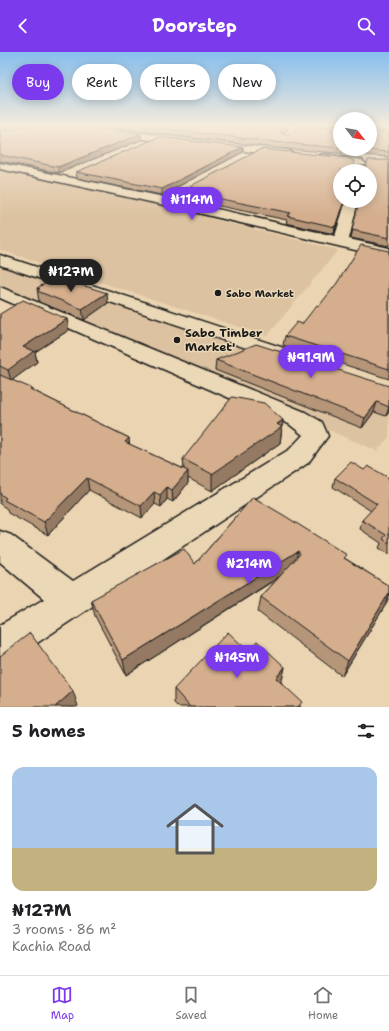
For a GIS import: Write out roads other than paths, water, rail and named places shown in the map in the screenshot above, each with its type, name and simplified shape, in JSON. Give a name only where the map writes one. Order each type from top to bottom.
[{"type":"main road","points":[[312,156],[372,161]]},
{"type":"main road","points":[[350,160],[361,164]]},
{"type":"main road","points":[[0,166],[164,201],[389,253]]},
{"type":"main road","points":[[60,179],[74,173]]},
{"type":"main road","points":[[164,201],[178,194]]},
{"type":"main road","points":[[341,242],[350,208]]},
{"type":"main road","points":[[0,260],[299,359]]},
{"type":"main road","points":[[0,292],[297,418],[313,428],[316,436],[299,456],[0,646]]},
{"type":"main road","points":[[0,544],[73,601]]},
{"type":"place","name":"Sabo Market","points":[[218,293]]},
{"type":"place","name":"Sabo Timber Market'","points":[[177,340]]}]
